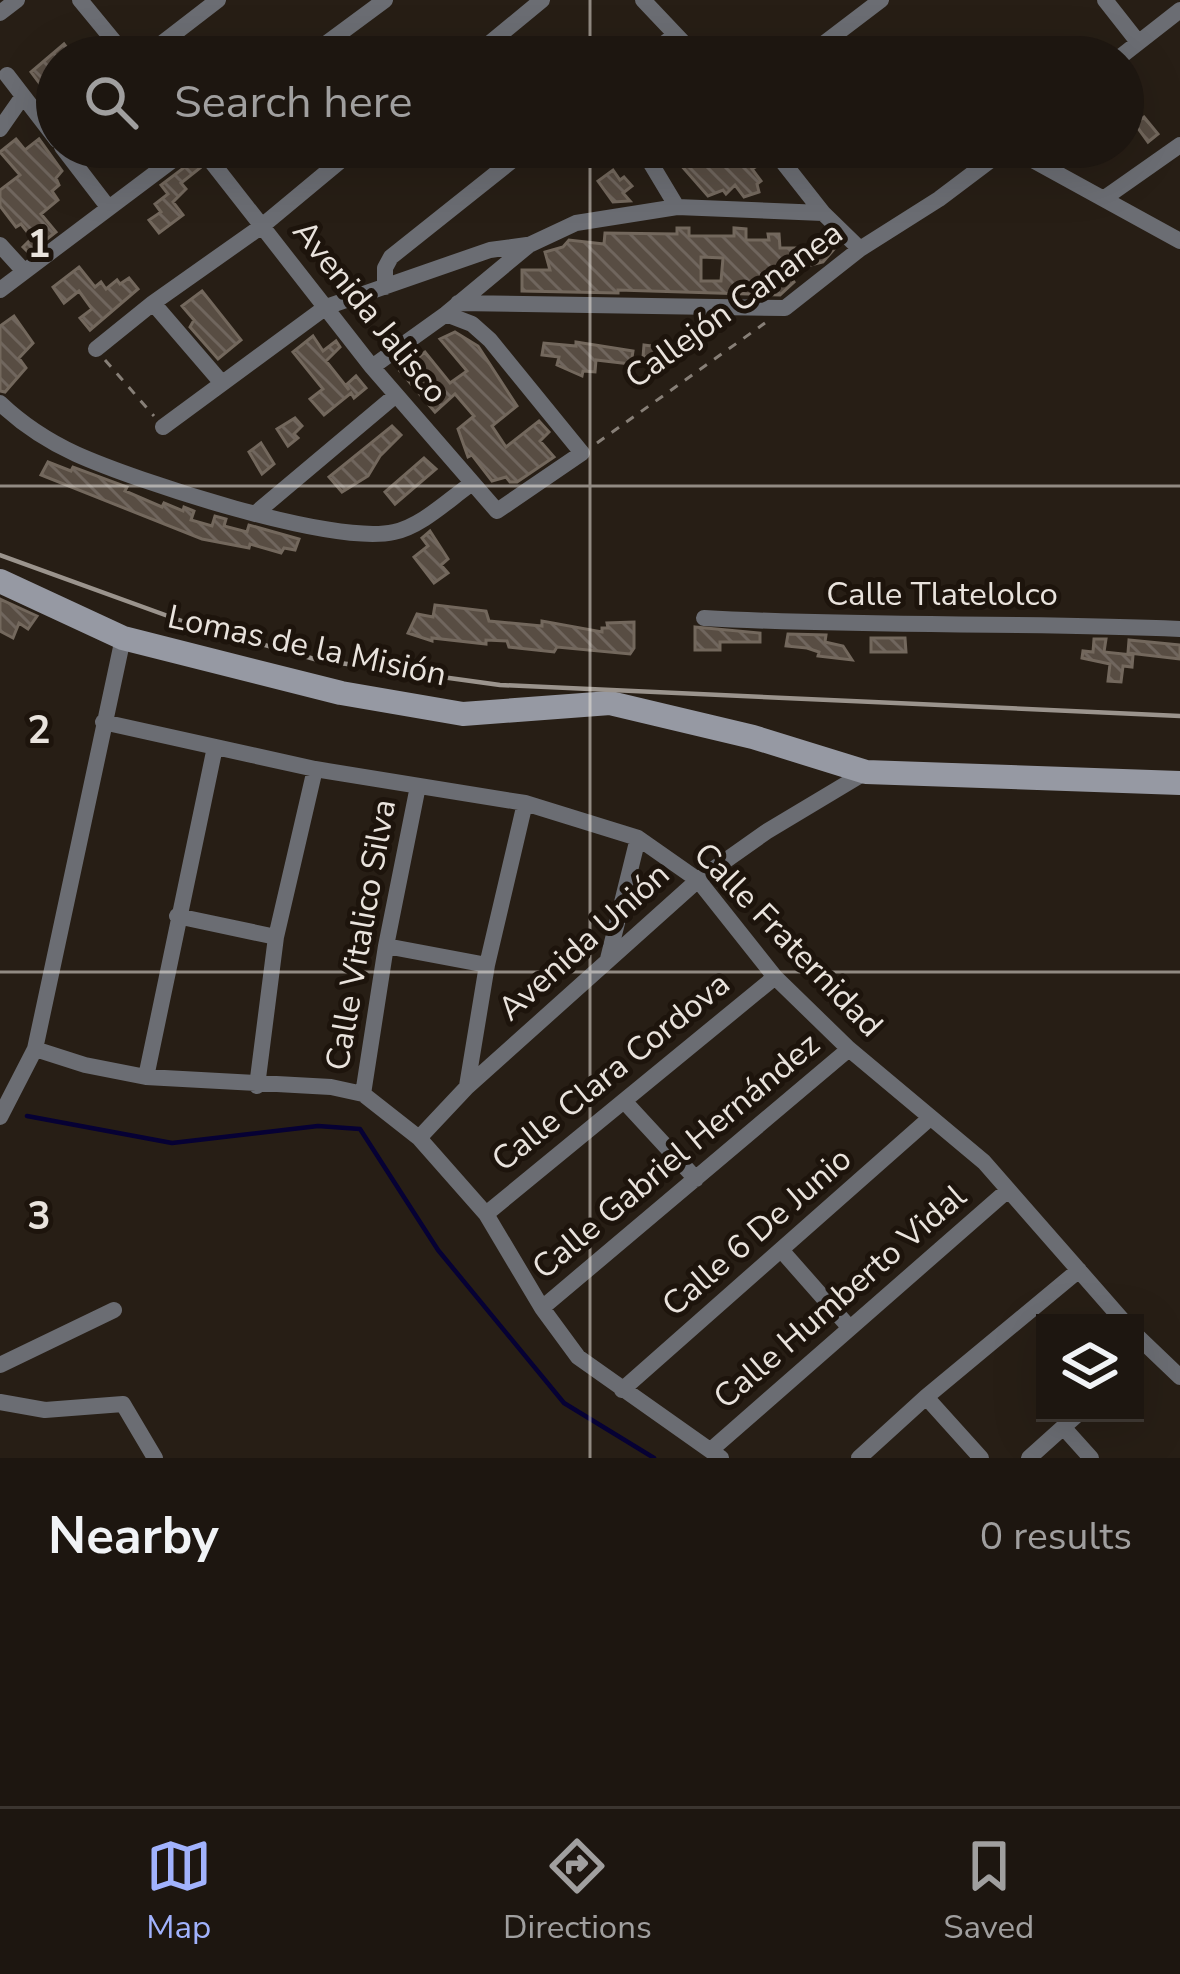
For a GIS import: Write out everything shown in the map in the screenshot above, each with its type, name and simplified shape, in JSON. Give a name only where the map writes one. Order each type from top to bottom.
[{"type":"street","points":[[0,13],[17,0]]},
{"type":"street","points":[[80,0],[110,36]]},
{"type":"street","points":[[171,36],[218,0]]},
{"type":"street","points":[[336,36],[385,0]]},
{"type":"street","points":[[498,36],[542,0]]},
{"type":"street","points":[[644,0],[675,35]]},
{"type":"street","points":[[834,36],[881,0]]},
{"type":"street","points":[[1105,0],[1133,36]]},
{"type":"street","points":[[1144,38],[1180,10]]},
{"type":"street","points":[[7,75],[36,113]]},
{"type":"street","points":[[0,129],[23,96]]},
{"type":"street","points":[[1106,197],[1180,145]]},
{"type":"street","points":[[78,168],[108,207]]},
{"type":"street","points":[[0,290],[161,168]]},
{"type":"street","name":"Avenida Jalisco","points":[[216,168],[372,367],[497,512],[582,453]]},
{"type":"street","points":[[96,349],[332,168]]},
{"type":"street","points":[[385,287],[385,268],[391,257],[503,168]]},
{"type":"street","points":[[654,168],[677,207]]},
{"type":"street","points":[[788,168],[860,249]]},
{"type":"street","name":"Callejón Cananea","points":[[785,308],[860,249],[980,168]]},
{"type":"street","points":[[1049,168],[1180,241]]},
{"type":"street","points":[[163,427],[326,307],[490,250],[529,244],[576,223],[677,207],[823,213]]},
{"type":"street","points":[[372,367],[452,309],[529,244]]},
{"type":"street","points":[[0,245],[22,269]]},
{"type":"street","points":[[153,303],[221,382]]},
{"type":"street","points":[[452,309],[785,308]]},
{"type":"street","points":[[452,309],[490,340],[582,453]]},
{"type":"street","points":[[257,512],[396,395]]},
{"type":"street","points":[[0,403],[16,419],[75,453],[135,477],[317,528],[369,535],[396,532],[471,484]]},
{"type":"street","name":"Lomas de la Misión","points":[[0,581],[123,638],[341,692],[463,714],[610,703],[753,737],[866,772],[1180,783]]},
{"type":"street","name":"Calle Tlatelolco","points":[[704,618],[1180,629]]},
{"type":"street","points":[[0,1117],[35,1049],[123,638]]},
{"type":"street","name":"Calle Fraternidad","points":[[103,722],[315,769],[525,803],[638,838],[698,880],[775,977],[849,1049],[984,1162],[1117,1314]]},
{"type":"street","points":[[146,1077],[215,746]]},
{"type":"street","points":[[257,1086],[276,937],[315,769]]},
{"type":"street","name":"Avenida Unión","points":[[419,1138],[467,1087],[698,880],[766,832],[866,772]]},
{"type":"street","name":"Calle Vitalico Silva","points":[[363,1094],[418,786]]},
{"type":"street","points":[[467,1087],[488,965],[525,803]]},
{"type":"street","points":[[608,960],[638,838]]},
{"type":"street","points":[[177,916],[276,937]]},
{"type":"street","points":[[386,946],[488,965]]},
{"type":"street","name":"Calle Clara Cordova","points":[[486,1214],[775,977]]},
{"type":"street","points":[[35,1049],[146,1077],[331,1087],[363,1094],[419,1138],[486,1214],[578,1357],[716,1454]]},
{"type":"street","name":"Calle Gabriel Hernández","points":[[542,1307],[849,1049]]},
{"type":"street","points":[[624,1101],[696,1179]]},
{"type":"street","name":"Calle 6 De Junio","points":[[622,1390],[930,1118]]},
{"type":"street","name":"Calle Humberto Vidal","points":[[716,1454],[849,1327],[1008,1190]]},
{"type":"street","points":[[782,1251],[849,1327]]},
{"type":"street","points":[[860,1458],[1078,1270]]},
{"type":"street","points":[[0,1365],[114,1310]]},
{"type":"street","points":[[1144,1350],[1180,1377]]},
{"type":"street","points":[[926,1397],[981,1458]]},
{"type":"street","points":[[0,1402],[45,1410],[123,1404],[155,1458]]},
{"type":"street","points":[[1029,1458],[1070,1422]]},
{"type":"street","points":[[1064,1428],[1091,1458]]},
{"type":"path","name":"Callejón Cananea","points":[[582,453],[785,308]]},
{"type":"path","points":[[96,349],[163,427]]},
{"type":"building","points":[[1144,117],[1158,134],[1148,142],[1144,136]]},
{"type":"building","points":[[16,139],[25,150],[36,141],[36,168],[62,171],[52,191],[58,200],[41,214],[56,232],[29,253],[23,247],[32,238],[0,206],[0,190],[20,175],[0,152]]},
{"type":"building","points":[[183,168],[200,168],[181,183],[186,189],[173,202],[183,215],[159,233],[149,220],[161,212],[155,204],[168,194],[161,185]]},
{"type":"building","points":[[683,168],[754,168],[761,181],[759,192],[744,197],[735,185],[726,194],[723,190],[708,196]]},
{"type":"building","points":[[613,170],[632,186],[623,193],[630,201],[613,202],[598,181]]},
{"type":"building","points":[[677,228],[689,228],[689,236],[734,236],[734,228],[746,229],[746,240],[769,240],[768,234],[779,234],[780,248],[816,248],[828,238],[835,248],[823,262],[783,266],[794,282],[780,295],[522,291],[522,270],[550,270],[545,252],[569,240],[604,244],[605,233],[677,234]],"holes":[[[701,257],[723,258],[721,281],[701,281]]]},
{"type":"building","points":[[79,267],[95,287],[101,282],[106,289],[129,278],[138,289],[90,330],[80,318],[92,309],[79,291],[64,303],[53,287]]},
{"type":"building","points":[[202,291],[241,340],[218,359],[190,327],[194,320],[182,306]]},
{"type":"building","points":[[14,316],[33,343],[19,358],[26,368],[5,392],[0,391],[0,326]]},
{"type":"building","points":[[455,332],[478,346],[517,406],[492,426],[506,447],[539,421],[549,432],[540,441],[554,457],[517,482],[506,477],[492,481],[472,455],[468,457],[458,429],[474,416],[455,394],[435,412],[400,371],[425,352],[450,383],[467,371],[440,339]]},
{"type":"building","points":[[313,336],[323,351],[336,341],[340,347],[326,361],[349,390],[346,385],[356,376],[366,388],[354,398],[351,393],[324,415],[310,399],[323,389],[293,352]]},
{"type":"building","points":[[576,342],[633,351],[631,364],[596,360],[595,372],[583,371],[582,376],[557,365],[559,357],[542,355],[544,343],[576,346]]},
{"type":"building","points":[[644,345],[668,348],[670,357],[643,357]]},
{"type":"building","points":[[295,418],[302,426],[294,434],[298,438],[288,446],[277,429]]},
{"type":"building","points":[[392,426],[401,435],[368,476],[342,492],[329,477]]},
{"type":"building","points":[[261,443],[274,464],[262,474],[249,452]]},
{"type":"building","points":[[424,458],[436,469],[395,504],[385,492]]},
{"type":"building","points":[[48,462],[127,487],[125,491],[162,507],[164,503],[194,511],[191,520],[212,526],[215,516],[226,519],[224,526],[247,532],[249,525],[299,539],[295,550],[284,548],[281,553],[202,539],[41,475]]},
{"type":"building","points":[[430,531],[448,559],[441,565],[448,573],[434,583],[414,557],[428,546],[422,538]]},
{"type":"building","points":[[0,599],[37,616],[28,629],[19,623],[13,638],[0,631]]},
{"type":"building","points":[[435,605],[486,611],[489,621],[542,626],[542,621],[602,632],[607,623],[634,622],[634,648],[630,654],[557,647],[554,652],[509,647],[507,641],[432,641],[408,633],[417,614],[433,617]]},
{"type":"building","points":[[695,627],[760,633],[760,642],[720,642],[720,650],[695,650]]},
{"type":"building","points":[[788,634],[826,635],[825,642],[843,646],[852,660],[786,646]]},
{"type":"building","points":[[871,638],[905,638],[906,652],[871,652]]},
{"type":"building","points":[[1094,639],[1106,639],[1104,652],[1133,655],[1132,667],[1123,666],[1121,682],[1108,681],[1110,664],[1082,658],[1083,651],[1093,652]]},
{"type":"building","points":[[1129,640],[1180,645],[1180,659],[1128,653]]},
{"type":"waterway","points":[[27,1116],[172,1143],[318,1126],[360,1129],[438,1250],[564,1403],[654,1458]]},
{"type":"railway","points":[[0,555],[190,624],[318,660],[500,685],[1180,716]]}]
